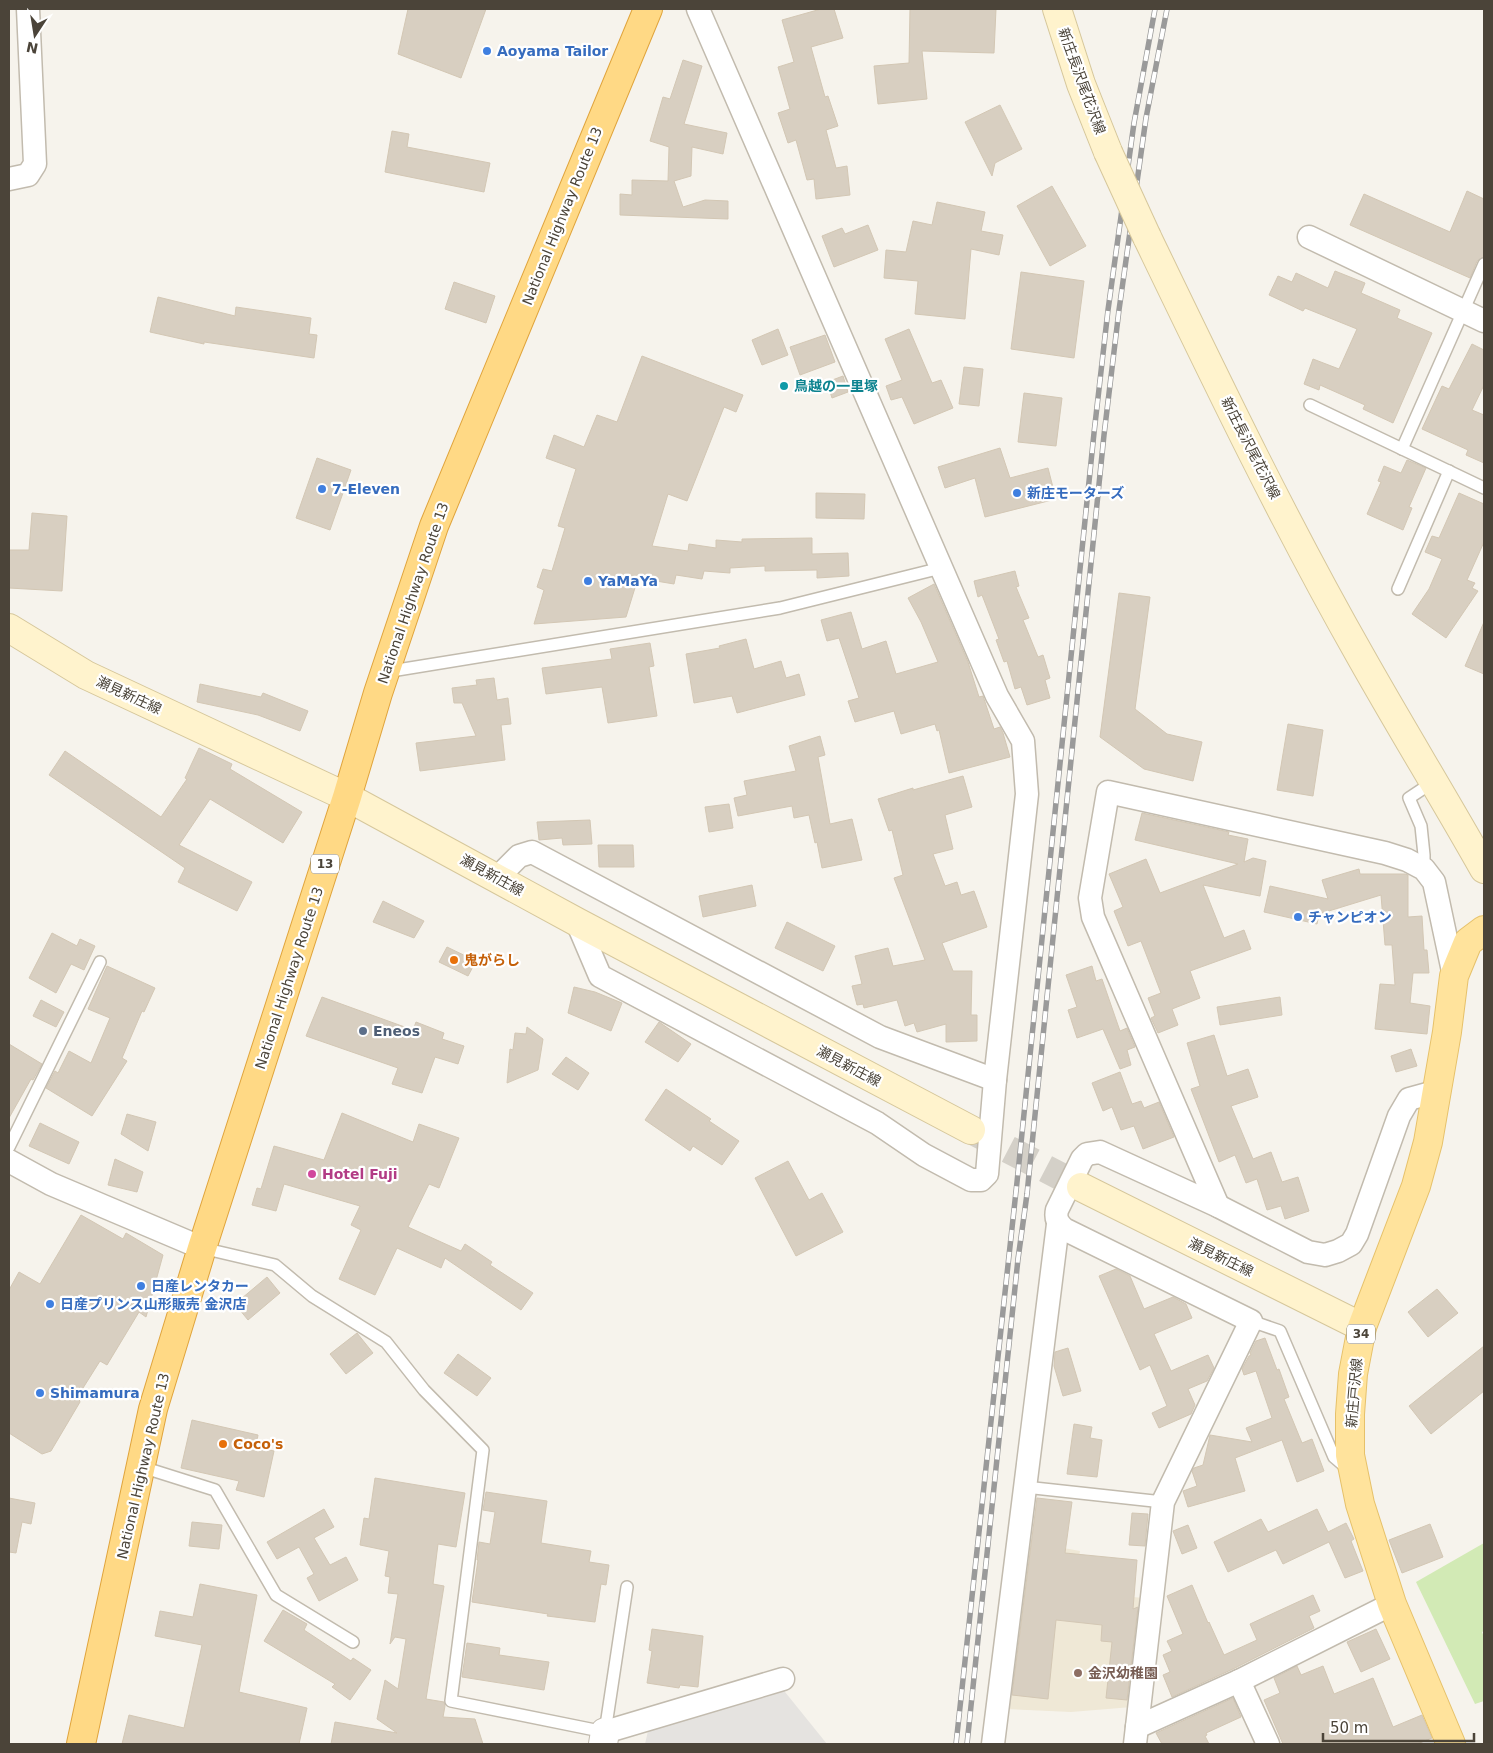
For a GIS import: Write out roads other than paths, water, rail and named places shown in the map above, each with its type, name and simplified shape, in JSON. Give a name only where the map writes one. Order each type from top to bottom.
[{"type":"highway","name":"National Highway Route 13","points":[[81,1744],[153,1409],[202,1248],[347,797],[385,672],[434,526],[648,9]]},
{"type":"main road","name":"新庄長沢尾花沢線","points":[[1057,9],[1081,84],[1108,152],[1146,237],[1230,408],[1298,540],[1361,656],[1484,869]]},
{"type":"main road","name":"瀬見新庄線","points":[[9,628],[86,675],[347,797],[577,922],[971,1130]]},
{"type":"main road","name":"新庄戸沢線","points":[[1451,1744],[1392,1604],[1360,1504],[1350,1455],[1350,1414],[1353,1374],[1362,1327],[1416,1186],[1428,1142],[1438,1091],[1454,976],[1468,942],[1484,930]]},
{"type":"main road","name":"瀬見新庄線","points":[[1081,1187],[1362,1327]]},
{"type":"street","points":[[9,179],[28,175],[35,164],[28,9]]},
{"type":"street","points":[[577,922],[600,976],[878,1123],[924,1155],[971,1180],[981,1180],[987,1174],[995,1080],[1028,794],[1023,740],[997,696],[698,9]]},
{"type":"street","points":[[1309,237],[1484,320]]},
{"type":"street","points":[[1218,1206],[1093,916],[1090,898],[1108,792],[1385,854],[1407,860],[1424,869],[1434,882],[1454,976]]},
{"type":"street","points":[[497,878],[519,856],[532,852],[880,1037],[995,1080]]},
{"type":"street","points":[[993,1744],[1058,1224],[1057,1210],[1082,1159],[1092,1152],[1108,1154],[1218,1206],[1308,1252],[1325,1255],[1351,1244],[1357,1234],[1399,1116],[1409,1099],[1438,1091]]},
{"type":"street","points":[[9,1161],[51,1184],[202,1248]]},
{"type":"street","points":[[1058,1224],[1064,1229],[1251,1321],[1163,1502],[1136,1736]]},
{"type":"street","points":[[1136,1736],[1239,1681],[1392,1604]]},
{"type":"street","points":[[604,1738],[783,1679]]},
{"type":"street","points":[[1239,1681],[1268,1744]]},
{"type":"lane","points":[[1402,449],[1484,264]]},
{"type":"lane","points":[[1310,405],[1484,488]]},
{"type":"lane","points":[[1398,589],[1449,471]]},
{"type":"lane","points":[[385,672],[780,608],[941,568]]},
{"type":"lane","points":[[1424,869],[1421,826],[1408,798],[1434,781]]},
{"type":"lane","points":[[9,1147],[100,962]]},
{"type":"lane","points":[[202,1248],[275,1265],[312,1296],[386,1342],[424,1390],[483,1450],[451,1701],[604,1738],[627,1587]]},
{"type":"lane","points":[[1251,1321],[1280,1332],[1334,1457],[1354,1473]]},
{"type":"lane","points":[[142,1467],[215,1490],[276,1595],[353,1642]]},
{"type":"lane","points":[[1026,1487],[1163,1502]]},
{"type":"tunnel","points":[[971,1130],[1081,1187]]},
{"type":"railway","points":[[956,1744],[1108,310],[1134,123],[1155,9]]},
{"type":"railway","points":[[967,1744],[1018,1259],[1027,1194],[1104,435],[1119,310],[1146,118],[1167,9]]},
{"type":"place","name":"Aoyama Tailor","points":[[487,51]]},
{"type":"place","name":"鳥越の一里塚","points":[[784,386]]},
{"type":"place","name":"7-Eleven","points":[[322,489]]},
{"type":"place","name":"新庄モーターズ","points":[[1017,493]]},
{"type":"place","name":"YaMaYa","points":[[588,581]]},
{"type":"place","name":"チャンピオン","points":[[1298,917]]},
{"type":"place","name":"鬼がらし","points":[[454,960]]},
{"type":"place","name":"Eneos","points":[[363,1031]]},
{"type":"place","name":"Hotel Fuji","points":[[312,1174]]},
{"type":"place","name":"日産レンタカー","points":[[141,1286]]},
{"type":"place","name":"日産プリンス山形販売 金沢店","points":[[50,1304]]},
{"type":"place","name":"Shimamura","points":[[40,1393]]},
{"type":"place","name":"Coco's","points":[[223,1444]]},
{"type":"place","name":"金沢幼稚園","points":[[1078,1673]]}]
